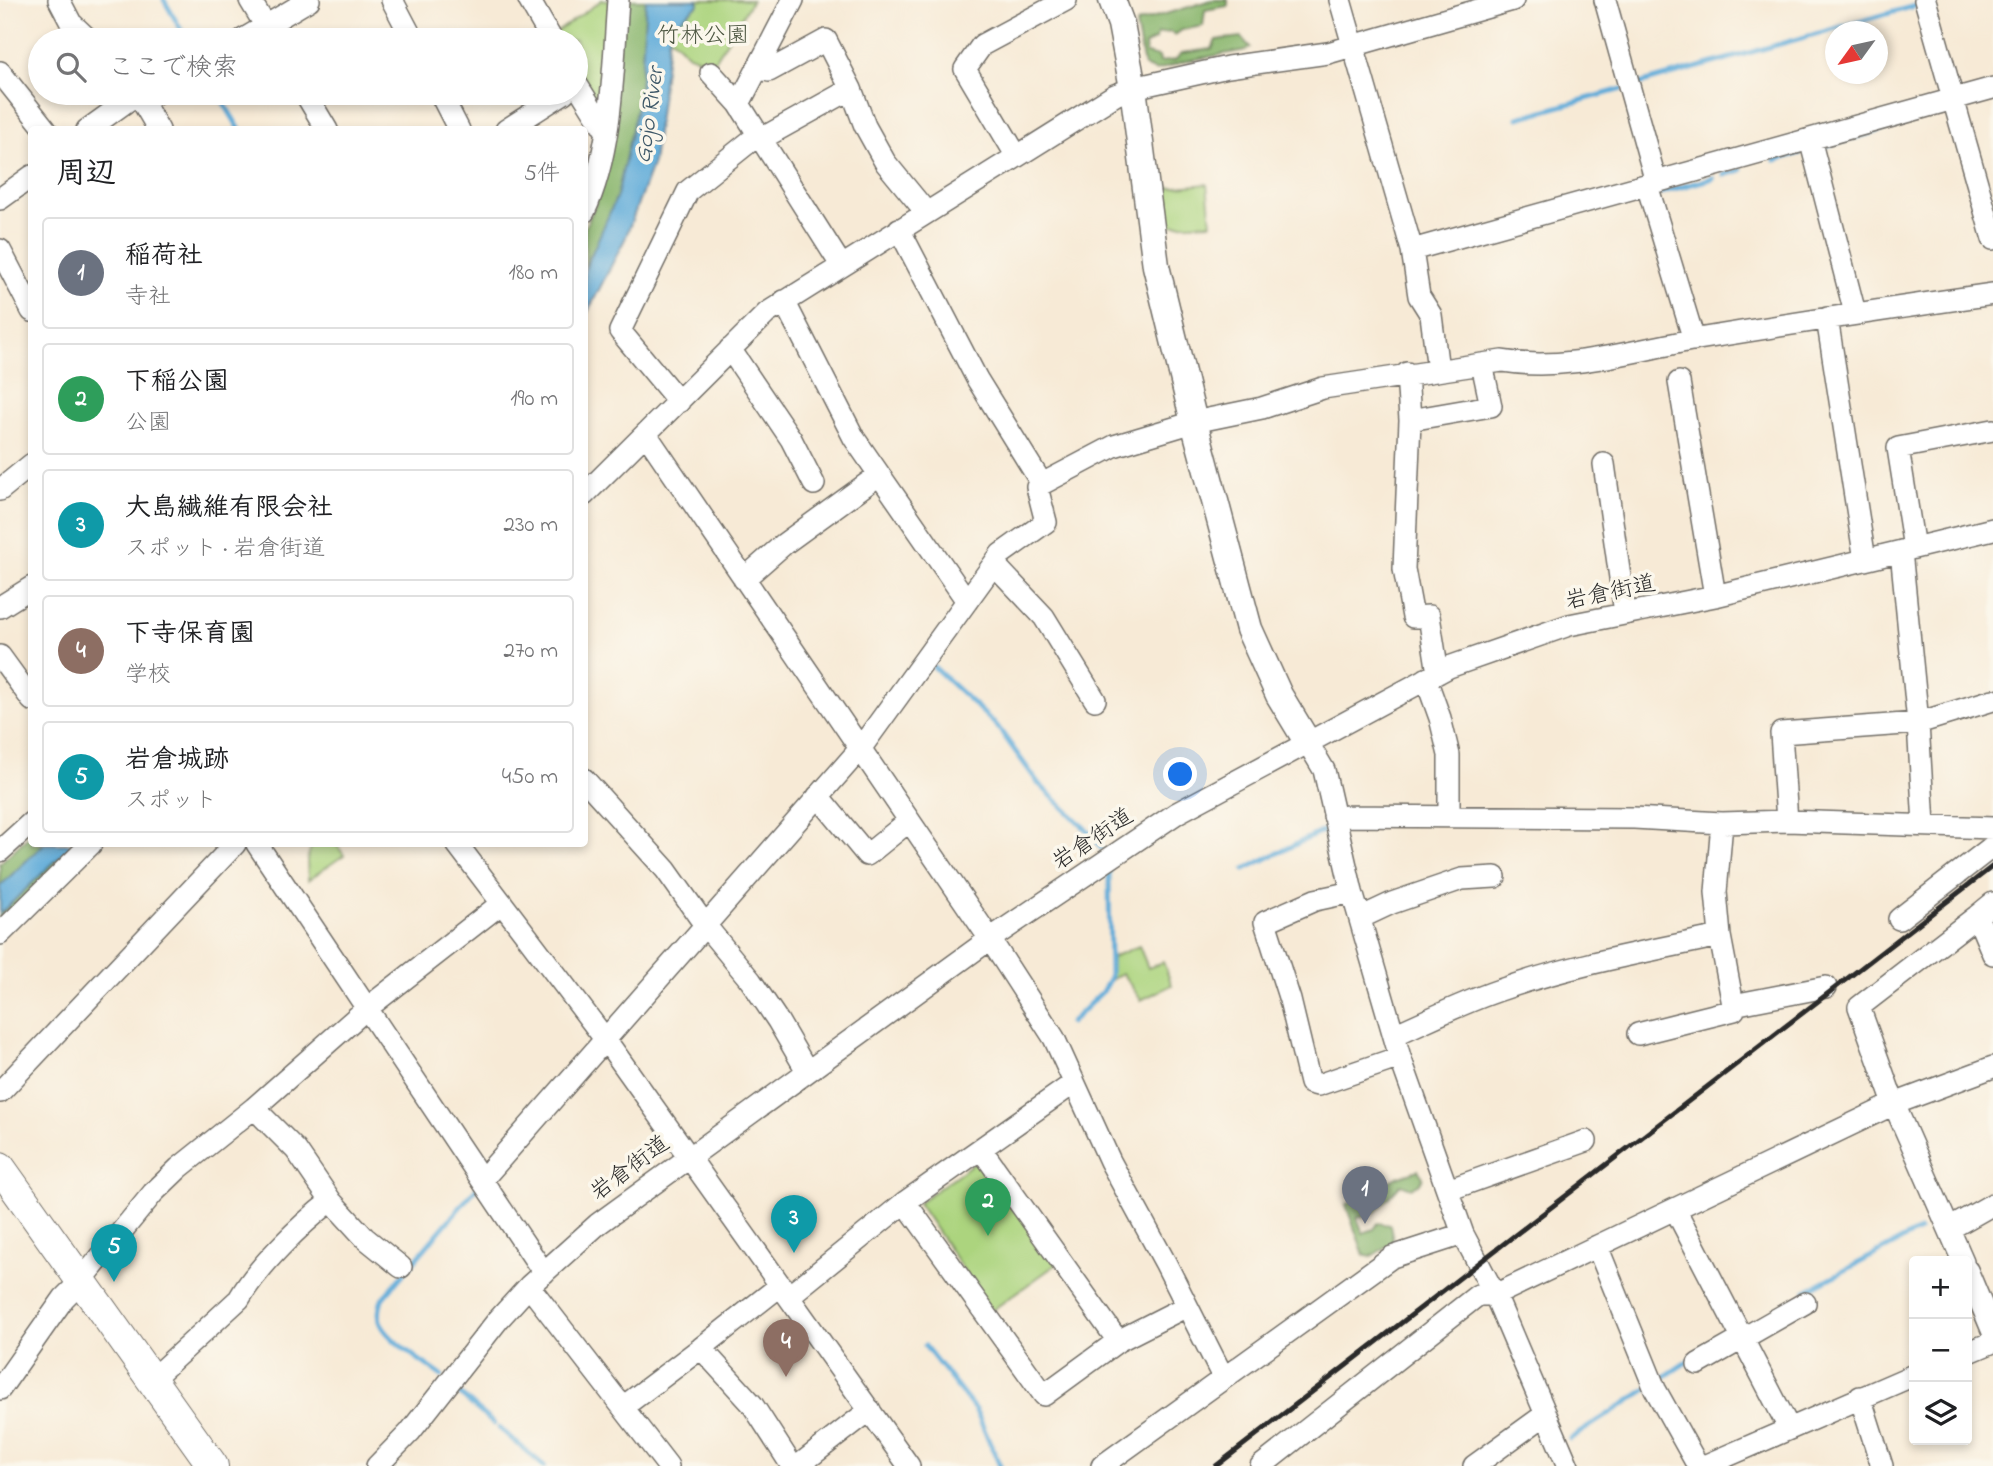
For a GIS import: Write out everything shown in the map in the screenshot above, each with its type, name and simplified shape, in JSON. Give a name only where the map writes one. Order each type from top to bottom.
[{"type":"main road","points":[[0,1167],[213,1466]]},
{"type":"street","points":[[59,0],[76,28]]},
{"type":"street","points":[[250,0],[267,28]]},
{"type":"street","points":[[276,28],[309,0]]},
{"type":"street","points":[[392,0],[407,28]]},
{"type":"street","points":[[528,0],[545,28]]},
{"type":"street","points":[[588,204],[595,190],[606,131],[618,0]]},
{"type":"street","points":[[739,104],[793,0]]},
{"type":"street","points":[[1016,155],[965,69],[982,45],[1066,0]]},
{"type":"street","points":[[1112,0],[1121,24],[1133,88],[1156,266],[1249,629],[1279,695],[1324,770],[1352,891],[1400,1056],[1463,1234],[1495,1295],[1568,1466]]},
{"type":"street","points":[[1340,0],[1412,250],[1419,296],[1431,316],[1438,370]]},
{"type":"street","points":[[588,491],[767,313],[1115,95],[1133,88],[1228,67],[1328,53],[1513,0]]},
{"type":"street","points":[[1605,0],[1693,340]]},
{"type":"street","points":[[1925,0],[1993,239]]},
{"type":"street","points":[[758,68],[769,71],[826,40],[865,126],[886,162],[926,212]]},
{"type":"street","points":[[0,72],[43,126]]},
{"type":"street","points":[[711,73],[739,104],[841,265]]},
{"type":"street","points":[[1412,250],[1993,88]]},
{"type":"street","points":[[679,402],[620,331],[688,191],[760,137],[850,89]]},
{"type":"street","points":[[93,126],[127,105]]},
{"type":"street","points":[[148,105],[157,126]]},
{"type":"street","points":[[312,105],[325,126]]},
{"type":"street","points":[[446,105],[456,126]]},
{"type":"street","points":[[512,126],[544,105]]},
{"type":"street","points":[[587,105],[606,131]]},
{"type":"street","points":[[1810,139],[1855,313]]},
{"type":"street","points":[[0,199],[28,179]]},
{"type":"street","points":[[899,229],[977,379],[1042,484]]},
{"type":"street","points":[[0,250],[28,303]]},
{"type":"street","points":[[482,1180],[860,749],[1001,554],[1046,522],[1037,487],[1042,484],[1114,446],[1194,422],[1262,408],[1323,387],[1502,360],[1525,365],[1588,360],[1855,313],[1993,294]]},
{"type":"street","points":[[784,301],[854,438],[967,601]]},
{"type":"street","points":[[1827,318],[1865,559]]},
{"type":"street","points":[[730,349],[791,439],[814,484]]},
{"type":"street","points":[[1410,420],[1491,406],[1482,364]]},
{"type":"street","points":[[1407,373],[1410,420],[1404,569],[1413,617],[1429,616],[1432,676],[1449,755],[1450,816]]},
{"type":"street","points":[[1679,382],[1715,596]]},
{"type":"street","points":[[1924,825],[1908,549],[1898,448],[1993,430]]},
{"type":"street","points":[[646,434],[990,939],[1054,1038],[1110,1161],[1223,1377]]},
{"type":"street","points":[[1604,464],[1625,613]]},
{"type":"street","points":[[0,490],[28,467]]},
{"type":"street","points":[[744,579],[784,544],[880,475]]},
{"type":"street","name":"岩倉街道","points":[[377,1466],[410,1432],[498,1320],[536,1280],[597,1224],[990,939],[1177,813],[1432,676],[1569,625],[1715,596],[1993,529]]},
{"type":"street","points":[[994,564],[1044,617],[1095,700]]},
{"type":"street","points":[[0,607],[28,590]]},
{"type":"street","points":[[0,656],[28,694]]},
{"type":"street","points":[[1787,821],[1781,733],[1918,723],[1993,701]]},
{"type":"street","points":[[588,783],[666,870],[705,925],[751,981],[807,1071]]},
{"type":"street","points":[[818,796],[867,855],[909,821]]},
{"type":"street","points":[[1334,816],[1634,818],[1993,828]]},
{"type":"street","points":[[1638,1034],[1734,1010],[1720,936],[1716,892],[1722,822]]},
{"type":"street","points":[[0,851],[28,826]]},
{"type":"street","points":[[1899,919],[1993,846]]},
{"type":"street","points":[[0,934],[88,847]]},
{"type":"street","points":[[0,1092],[232,847]]},
{"type":"street","points":[[259,847],[482,1180],[536,1280],[668,1466]]},
{"type":"street","points":[[459,847],[604,1039],[909,1466]]},
{"type":"street","points":[[1360,918],[1392,903],[1462,879],[1494,877]]},
{"type":"street","points":[[1352,891],[1315,900],[1265,922],[1290,1000],[1310,1083],[1318,1086],[1400,1056]]},
{"type":"street","points":[[0,1389],[64,1298],[153,1193],[178,1168],[254,1108],[366,1009],[502,903]]},
{"type":"street","points":[[1961,1256],[1894,1104],[1860,1007],[1985,910],[1993,954]]},
{"type":"street","points":[[1394,1035],[1496,991],[1519,984],[1585,964],[1720,936]]},
{"type":"street","points":[[1733,1005],[1826,987]]},
{"type":"street","points":[[1261,1466],[1478,1295],[1495,1295],[1894,1104],[1993,1067]]},
{"type":"street","points":[[624,1407],[701,1348],[785,1291],[905,1202],[1074,1083]]},
{"type":"street","points":[[254,1108],[296,1150],[331,1201],[365,1238],[401,1267]]},
{"type":"street","points":[[1448,1190],[1586,1141]]},
{"type":"street","points":[[981,1149],[1118,1341]]},
{"type":"street","points":[[151,1380],[239,1298],[248,1283],[315,1213],[331,1201]]},
{"type":"street","points":[[905,1202],[1044,1395],[1118,1341],[1187,1306]]},
{"type":"street","points":[[1949,1229],[1993,1204]]},
{"type":"street","points":[[1675,1209],[1789,1428]]},
{"type":"street","points":[[1102,1466],[1392,1257],[1463,1234]]},
{"type":"street","points":[[1597,1246],[1655,1389],[1698,1466]]},
{"type":"street","points":[[1972,1282],[1993,1332]]},
{"type":"street","points":[[1698,1364],[1805,1303]]},
{"type":"street","points":[[1972,1351],[1993,1342]]},
{"type":"street","points":[[701,1348],[752,1404],[792,1466]]},
{"type":"street","points":[[1704,1466],[1909,1377]]},
{"type":"street","points":[[1860,1397],[1882,1466]]},
{"type":"street","points":[[798,1466],[870,1410]]},
{"type":"street","points":[[1474,1466],[1546,1414]]},
{"type":"green space","points":[[602,0],[612,0],[603,102],[596,104],[588,90],[588,28],[562,28]]},
{"type":"green space","points":[[624,0],[646,0],[640,93],[617,196],[588,260],[588,221],[596,203]]},
{"type":"green space","name":"竹林公園","points":[[698,0],[752,0],[713,64],[689,55],[669,36],[675,24],[699,4]]},
{"type":"green space","points":[[1212,0],[1228,0],[1228,6],[1205,10],[1203,26],[1182,30],[1175,35],[1172,32],[1157,34],[1156,39],[1145,45],[1146,54],[1159,57],[1160,62],[1175,60],[1182,53],[1212,49],[1216,40],[1241,37],[1250,47],[1186,61],[1155,71],[1144,66],[1136,25],[1139,22]]},
{"type":"green space","points":[[1207,184],[1211,223],[1161,225],[1157,189]]},
{"type":"green space","points":[[28,837],[28,847],[41,847],[0,886],[0,863]]},
{"type":"green space","points":[[70,847],[78,847],[0,924],[0,914]]},
{"type":"green space","points":[[311,847],[338,847],[344,855],[308,880],[307,860]]},
{"type":"green space","points":[[1139,946],[1148,968],[1163,962],[1172,985],[1141,1000],[1122,973],[1111,980],[1112,957]]},
{"type":"green space","points":[[978,1160],[1058,1263],[991,1311],[918,1203]]},
{"type":"green space","points":[[1418,1170],[1423,1177],[1420,1183],[1411,1188],[1401,1184],[1374,1213],[1357,1218],[1363,1233],[1374,1229],[1378,1223],[1390,1225],[1393,1239],[1391,1244],[1370,1257],[1364,1255],[1346,1205],[1397,1177]]},
{"type":"water","name":"Gojo River","points":[[646,0],[698,0],[699,4],[675,24],[669,36],[653,163],[625,239],[588,311],[588,262],[617,196],[640,93]]},
{"type":"water","points":[[41,847],[70,847],[0,914],[0,886]]},
{"type":"waterway","points":[[164,0],[180,28]]},
{"type":"waterway","points":[[1639,84],[1918,5]]},
{"type":"waterway","points":[[1518,118],[1622,89]]},
{"type":"waterway","points":[[225,105],[238,126]]},
{"type":"waterway","points":[[1822,147],[1902,124]]},
{"type":"waterway","points":[[1775,160],[1800,153]]},
{"type":"waterway","points":[[1724,175],[1741,170]]},
{"type":"waterway","points":[[1660,193],[1713,178]]},
{"type":"waterway","points":[[933,666],[997,726],[1039,784],[1093,836],[1101,848]]},
{"type":"waterway","points":[[1245,869],[1327,829]]},
{"type":"waterway","points":[[1070,1023],[1102,992],[1110,978],[1109,868]]},
{"type":"waterway","points":[[442,1376],[390,1336],[380,1321],[380,1307],[382,1299],[478,1186]]},
{"type":"waterway","points":[[1806,1291],[1919,1231]]},
{"type":"waterway","points":[[925,1346],[976,1411],[1000,1466]]},
{"type":"waterway","points":[[1661,1379],[1691,1359]]},
{"type":"waterway","points":[[453,1388],[494,1424]]},
{"type":"waterway","points":[[1570,1439],[1647,1389]]},
{"type":"waterway","points":[[499,1428],[544,1466]]},
{"type":"railway","points":[[1216,1466],[1993,866]]},
{"type":"place","name":"稲荷社","points":[[1365,1224]]},
{"type":"place","name":"下稲公園","points":[[988,1236]]},
{"type":"place","name":"大島繊維有限会社","points":[[794,1253]]},
{"type":"place","name":"岩倉城跡","points":[[114,1282]]},
{"type":"place","name":"下寺保育園","points":[[786,1377]]}]
